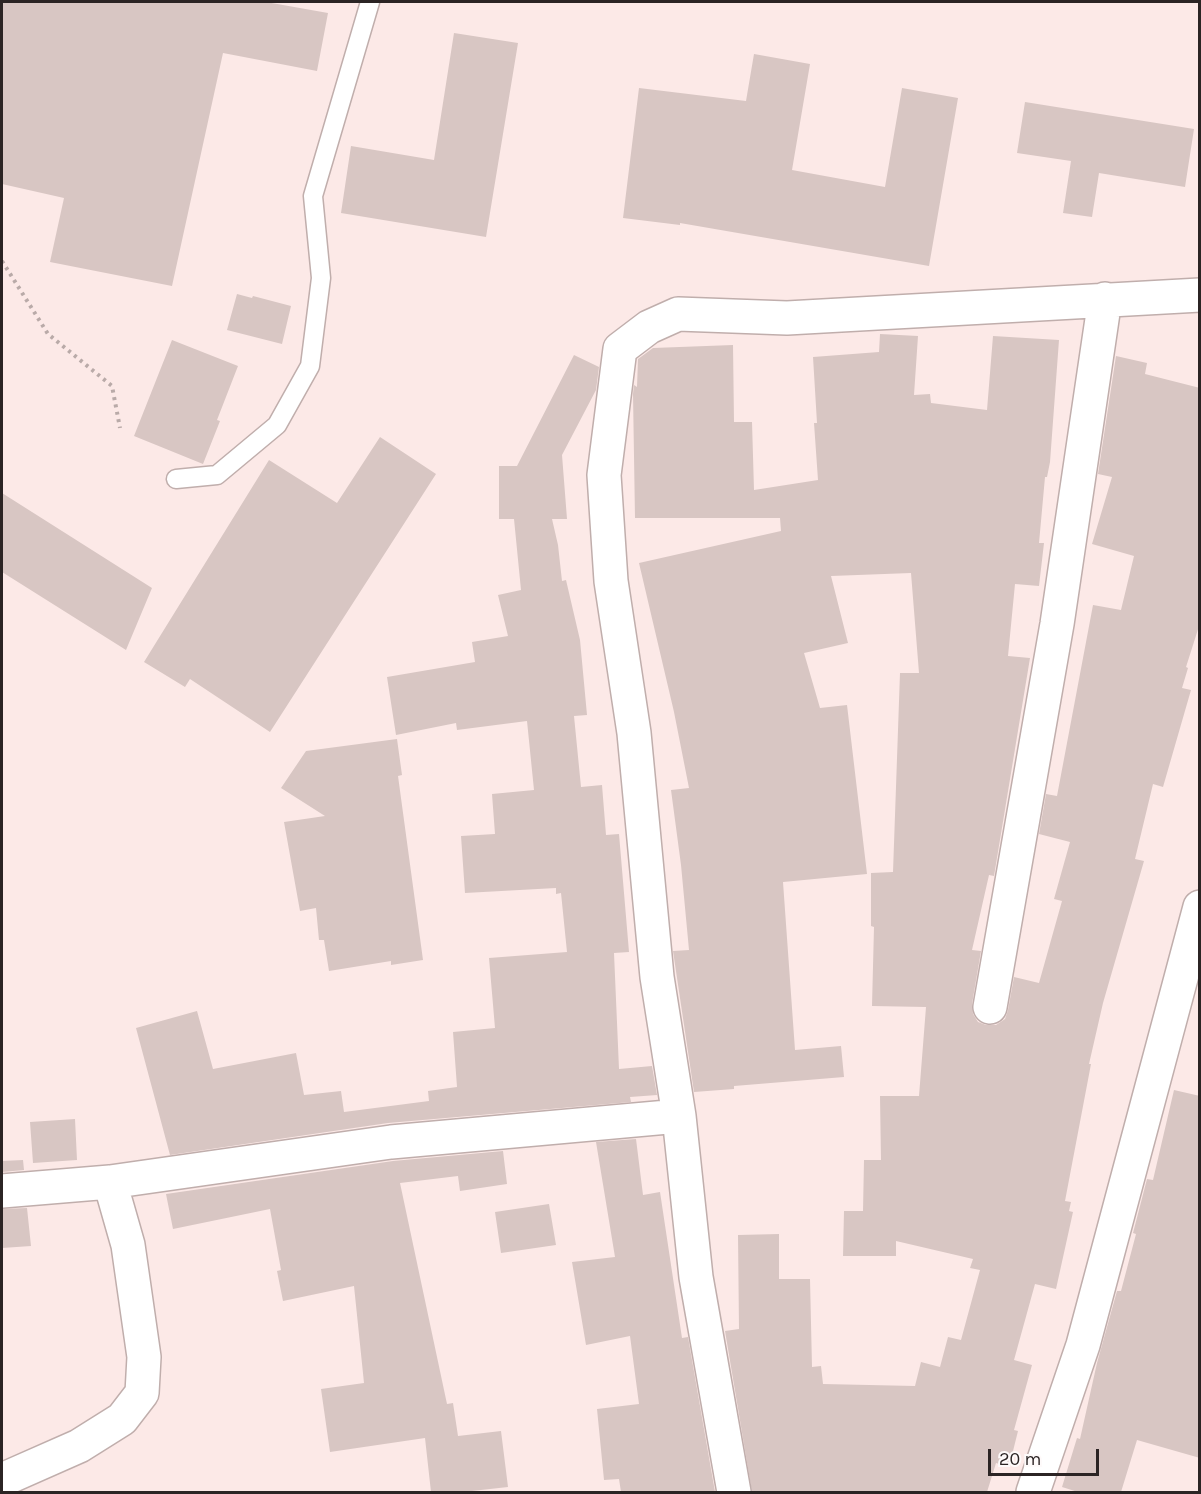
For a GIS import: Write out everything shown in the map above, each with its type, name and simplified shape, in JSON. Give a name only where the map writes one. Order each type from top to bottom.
[{"type":"street","points":[[734,1492],[696,1277],[680,1116],[657,977],[634,733],[611,580],[604,475],[620,349],[649,327],[678,314],[787,318],[1200,295]]},
{"type":"street","points":[[990,1007],[1057,624],[1105,299]]},
{"type":"street","points":[[1033,1492],[1083,1345],[1186,1008],[1200,907]]},
{"type":"street","points":[[2,1191],[110,1182],[390,1142],[680,1116]]},
{"type":"street","points":[[2,1480],[78,1446],[122,1419],[142,1393],[144,1357],[128,1245],[110,1182]]},
{"type":"lane","points":[[176,479],[216,475],[277,425],[310,366],[321,278],[313,196],[370,2]]},
{"type":"path","points":[[2,261],[48,334],[112,386],[120,428]]},
{"type":"building","points":[[2,2],[266,2],[328,13],[317,71],[223,53],[172,286],[50,262],[64,198],[2,184]]},
{"type":"building","points":[[454,33],[518,43],[486,237],[341,213],[351,146],[434,160]]},
{"type":"building","points":[[754,54],[810,64],[792,170],[885,187],[902,88],[958,98],[929,266],[680,223],[680,225],[623,218],[639,88],[746,101]]},
{"type":"building","points":[[1025,102],[1194,129],[1185,187],[1099,173],[1092,217],[1063,213],[1071,161],[1017,153]]},
{"type":"building","points":[[237,294],[291,306],[282,344],[227,330]]},
{"type":"building","points":[[880,334],[918,336],[914,395],[930,394],[931,403],[987,410],[993,336],[1059,340],[1050,462],[1047,477],[1045,477],[1039,543],[1044,543],[1039,586],[1015,584],[1008,656],[1030,658],[994,876],[989,875],[972,950],[981,951],[972,1004],[973,1014],[978,1022],[996,1025],[1005,1019],[1014,977],[1039,983],[1062,901],[1054,899],[1070,842],[1039,834],[1046,794],[1057,796],[1093,605],[1121,610],[1134,556],[1092,544],[1112,477],[1098,474],[1116,356],[1147,363],[1145,374],[1200,388],[1200,623],[1182,688],[1191,690],[1163,787],[1153,784],[1135,859],[1144,861],[1103,1003],[1089,1064],[1091,1064],[1065,1201],[1071,1202],[1069,1211],[1073,1212],[1056,1289],[1035,1284],[1014,1360],[1032,1365],[1014,1430],[1018,1431],[1009,1467],[996,1463],[987,1492],[752,1492],[725,1331],[739,1329],[738,1235],[779,1234],[779,1279],[810,1279],[812,1367],[821,1366],[823,1384],[915,1386],[921,1362],[940,1367],[948,1337],[961,1340],[980,1270],[970,1268],[973,1259],[896,1241],[896,1256],[843,1256],[844,1211],[863,1211],[864,1160],[881,1160],[880,1096],[919,1096],[926,1007],[872,1006],[874,927],[871,926],[871,873],[893,872],[900,673],[919,673],[911,573],[831,576],[848,643],[804,653],[820,708],[847,705],[867,874],[783,882],[795,1050],[841,1046],[844,1077],[734,1086],[734,1089],[694,1092],[673,951],[689,950],[671,790],[689,788],[674,712],[639,563],[781,531],[780,518],[635,518],[633,394],[634,385],[637,387],[638,359],[653,348],[733,345],[734,422],[752,422],[754,490],[818,480],[813,357],[879,352]]},
{"type":"building","points":[[172,340],[238,366],[203,464],[134,436]]},
{"type":"building","points":[[574,355],[599,367],[596,390],[562,455],[567,519],[552,519],[562,581],[566,580],[580,640],[587,715],[574,716],[581,787],[602,785],[606,835],[619,834],[629,952],[614,953],[619,1069],[652,1066],[657,1095],[630,1097],[631,1102],[388,1123],[170,1155],[136,1028],[197,1011],[213,1069],[296,1053],[304,1095],[341,1091],[344,1112],[429,1101],[428,1091],[457,1087],[453,1032],[495,1028],[489,958],[567,952],[561,893],[556,894],[556,888],[465,893],[461,836],[495,834],[492,794],[534,790],[527,721],[457,730],[456,723],[396,735],[387,677],[475,662],[472,642],[508,636],[498,595],[521,590],[514,519],[499,519],[499,466],[517,466]]},
{"type":"building","points":[[380,437],[436,474],[270,732],[190,679],[185,687],[144,662],[269,460],[337,503]]},
{"type":"building","points":[[2,493],[152,588],[126,650],[2,572]]},
{"type":"building","points":[[397,739],[402,775],[398,776],[423,960],[391,965],[391,961],[329,971],[324,940],[319,940],[316,908],[300,911],[284,822],[325,816],[281,788],[306,751]]},
{"type":"building","points":[[1174,1090],[1200,1096],[1200,1458],[1137,1440],[1121,1492],[1078,1492],[1062,1487],[1077,1438],[1080,1439],[1097,1363],[1117,1291],[1121,1291],[1147,1179],[1153,1180]]},
{"type":"building","points":[[75,1119],[77,1160],[33,1163],[30,1122]]},
{"type":"building","points":[[636,1139],[643,1195],[660,1192],[682,1338],[688,1337],[715,1492],[621,1492],[619,1479],[604,1480],[597,1409],[639,1404],[630,1336],[586,1345],[572,1262],[615,1257],[596,1142]]},
{"type":"building","points":[[503,1151],[507,1184],[460,1191],[458,1176],[400,1183],[447,1404],[453,1403],[458,1436],[501,1431],[508,1487],[463,1492],[431,1492],[425,1438],[330,1452],[321,1389],[364,1383],[354,1286],[283,1301],[277,1271],[281,1270],[270,1209],[173,1229],[166,1194],[393,1161]]},
{"type":"building","points":[[23,1160],[24,1170],[2,1172],[2,1161]]},
{"type":"building","points":[[549,1204],[556,1245],[501,1253],[495,1212]]},
{"type":"building","points":[[27,1208],[31,1246],[2,1248],[2,1209]]}]
